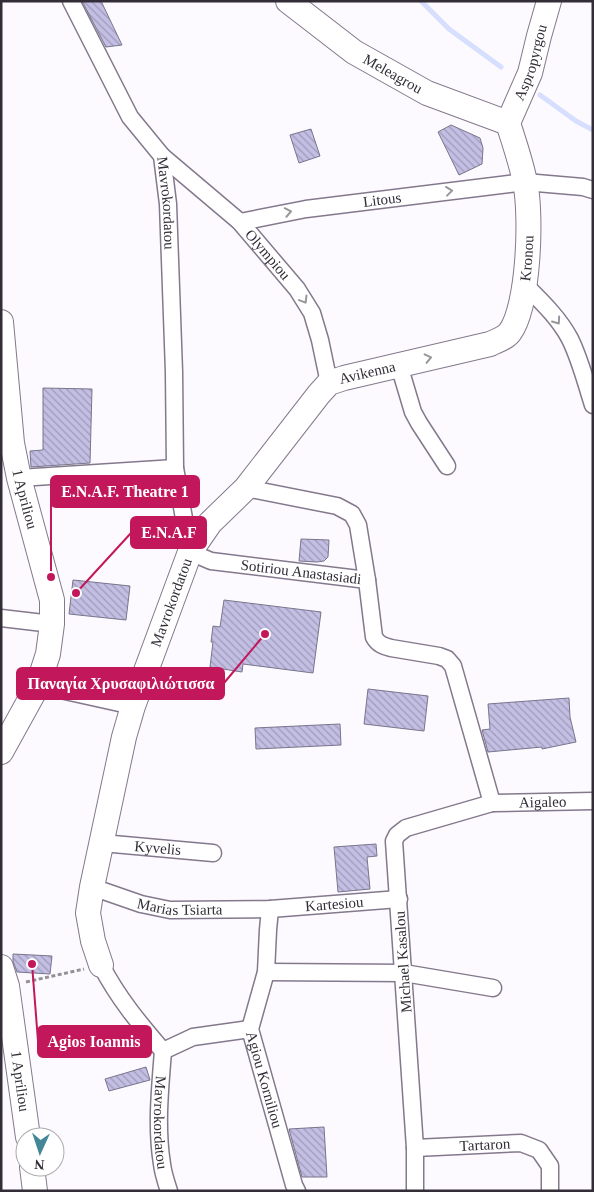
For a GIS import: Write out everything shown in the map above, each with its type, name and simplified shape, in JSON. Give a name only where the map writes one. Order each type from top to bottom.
[{"type":"street","name":"Mavrokordatou","points":[[71,1],[130,117],[162,156],[168,204],[174,372],[175,468],[190,552],[133,706],[124,737],[88,913],[93,941],[101,965],[110,982],[132,1015],[163,1051],[158,1136],[162,1167],[169,1191]]},
{"type":"street","name":"Meleagrou","points":[[288,1],[354,52],[427,93],[508,123]]},
{"type":"street","name":"Aspropyrgou","points":[[508,123],[530,73],[549,1]]},
{"type":"street","name":"Kronou","points":[[508,123],[525,182],[528,206],[525,285],[550,311],[570,338],[593,405]]},
{"type":"street","name":"Olympiou","points":[[162,156],[240,222],[297,289],[312,313],[330,383]]},
{"type":"street","name":"Litous","points":[[240,222],[306,209],[525,182],[584,187],[593,190]]},
{"type":"street","name":"Avikenna","points":[[190,552],[210,523],[246,488],[319,394],[330,383],[344,378],[490,344],[509,334],[517,319],[525,285]]},
{"type":"street","name":"1 Apriliou","points":[[1,752],[38,685],[48,654],[52,624],[52,600],[45,572],[19,478],[7,444],[2,331]]},
{"type":"street","points":[[398,365],[413,412],[447,466]]},
{"type":"street","points":[[19,478],[175,468]]},
{"type":"street","points":[[246,488],[337,506],[352,514],[358,525],[367,580]]},
{"type":"street","name":"Sotiriou Anastasiadi","points":[[190,552],[211,561],[225,564],[367,580],[374,637],[378,643],[391,648],[439,656],[447,659],[453,666],[492,802]]},
{"type":"street","points":[[1,618],[52,624]]},
{"type":"street","points":[[38,685],[133,706]]},
{"type":"street","name":"Aigaleo","points":[[492,802],[593,801]]},
{"type":"street","name":"Michael Kasalou","points":[[414,1191],[415,1148],[394,841],[397,834],[406,828],[492,802]]},
{"type":"street","name":"Kyvelis","points":[[102,843],[213,853]]},
{"type":"street","name":"Marias Tsiarta","points":[[92,887],[141,904],[170,910],[270,909]]},
{"type":"street","name":"Kartesiou","points":[[270,909],[399,899]]},
{"type":"street","name":"Agiou Korniliou","points":[[270,909],[266,972],[250,1029],[297,1191]]},
{"type":"street","points":[[266,972],[404,973],[493,988]]},
{"type":"street","name":"1 Apriliou","points":[[4,977],[26,1127]]},
{"type":"street","points":[[163,1051],[193,1038],[250,1029]]},
{"type":"street","name":"Tartaron","points":[[415,1148],[521,1144],[539,1150],[550,1166],[550,1191]]},
{"type":"street","points":[[33,1177],[35,1191]]},
{"type":"path","points":[[4,977],[101,965]]},
{"type":"building","points":[[82,1],[101,1],[122,45],[106,47]]},
{"type":"building","points":[[451,125],[480,138],[483,148],[482,164],[459,175],[438,132]]},
{"type":"building","points":[[311,129],[320,156],[299,163],[290,135]]},
{"type":"building","points":[[43,388],[92,389],[90,463],[31,467],[30,451],[43,450]]},
{"type":"building","points":[[301,539],[329,540],[328,557],[324,561],[317,562],[299,561]]},
{"type":"building","points":[[73,580],[130,586],[126,620],[69,614]]},
{"type":"building","points":[[224,600],[321,612],[313,673],[243,664],[242,672],[210,667],[213,626],[220,627]]},
{"type":"building","points":[[368,689],[428,696],[424,731],[364,724]]},
{"type":"building","points":[[569,698],[570,717],[576,742],[542,749],[542,747],[488,752],[482,730],[490,729],[488,704]]},
{"type":"building","points":[[340,724],[341,745],[256,749],[255,728]]},
{"type":"building","points":[[376,844],[377,856],[367,857],[370,889],[338,892],[334,847]]},
{"type":"building","points":[[13,954],[52,956],[50,974],[17,972],[13,961]]},
{"type":"building","points":[[146,1067],[150,1080],[109,1091],[105,1079]]},
{"type":"building","points":[[324,1127],[327,1177],[302,1177],[289,1129]]},
{"type":"waterway","points":[[421,1],[449,29],[501,67]]},
{"type":"waterway","points":[[540,95],[576,121],[593,130]]},
{"type":"place","name":"E.N.A.F. Theatre 1","points":[[51,577]]},
{"type":"place","name":"E.N.A.F","points":[[76,593]]},
{"type":"place","name":"Παναγία Χρυσαφιλιώτισσα","points":[[265,634]]},
{"type":"place","name":"Agios Ioannis","points":[[32,964]]}]
